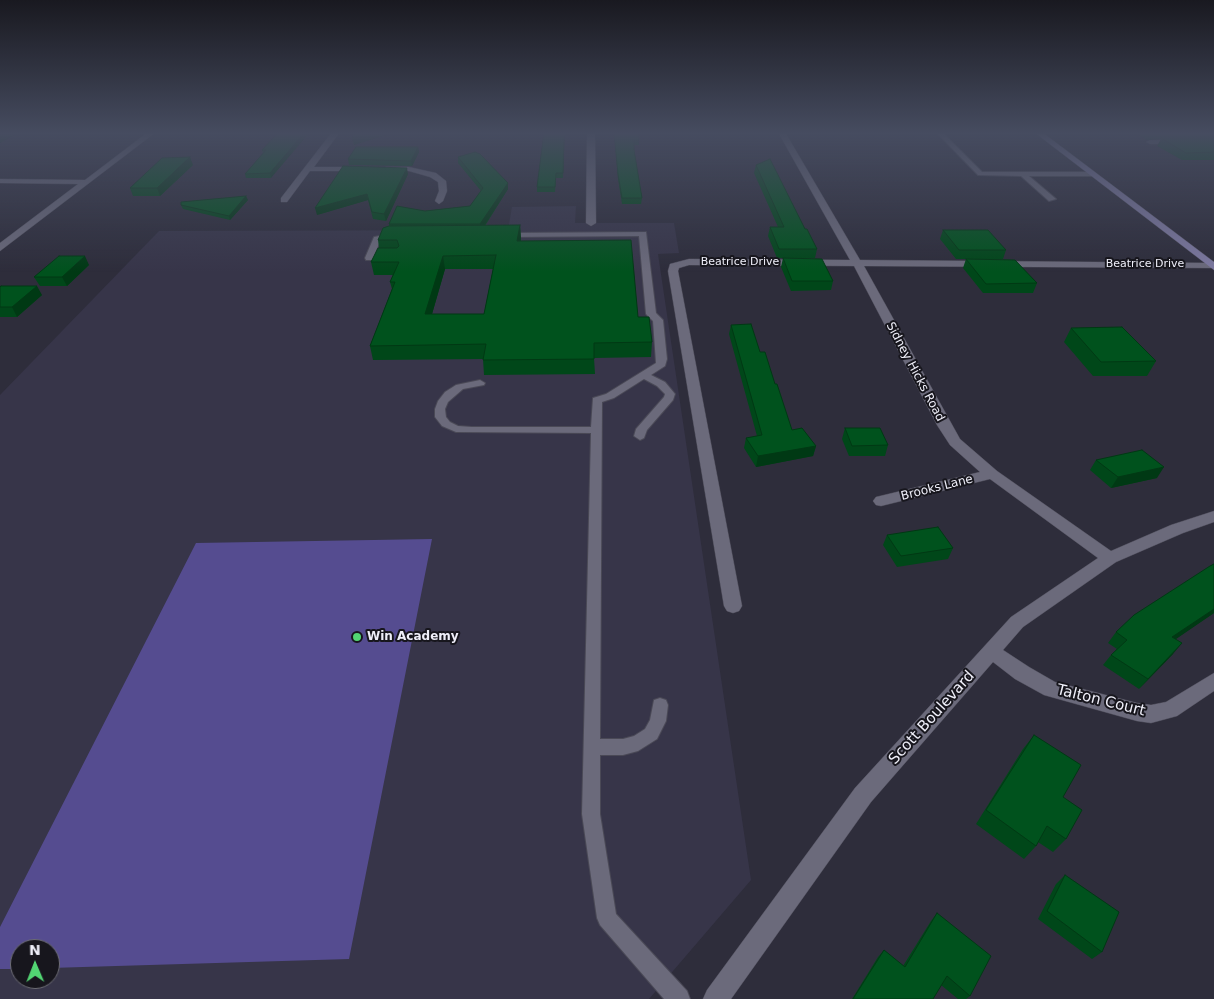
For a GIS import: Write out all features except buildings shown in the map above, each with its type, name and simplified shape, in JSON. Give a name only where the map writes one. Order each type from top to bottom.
[{"type":"street","points":[[0,248],[91,179]]},
{"type":"street","points":[[284,200],[300,179]]},
{"type":"street","points":[[438,179],[442,181],[443,191],[439,201]]},
{"type":"street","points":[[591,179],[591,223]]},
{"type":"street","name":"Sidney Hicks Road","points":[[808,179],[857,263],[944,425],[968,455],[1110,558]]},
{"type":"street","points":[[1098,179],[1212,266]]},
{"type":"street","points":[[0,181],[87,182]]},
{"type":"street","name":"Beatrice Drive","points":[[733,606],[674,280],[674,266],[689,262],[1212,266]]},
{"type":"street","name":"Brooks Lane","points":[[881,501],[992,474]]},
{"type":"street","name":"Scott Boulevard","points":[[716,999],[863,796],[1017,622],[1110,558],[1177,529],[1214,516]]},
{"type":"street","name":"Talton Court","points":[[991,651],[1022,674],[1051,689],[1136,712],[1151,714],[1170,710],[1214,681]]},
{"type":"lane","points":[[1028,179],[1052,199]]},
{"type":"lane","points":[[591,223],[591,234]]},
{"type":"lane","points":[[496,235],[643,234],[651,314],[658,320],[661,364],[610,396],[596,400],[591,814],[607,918],[679,999]]},
{"type":"lane","points":[[397,258],[369,258],[377,239],[382,236],[400,235]]},
{"type":"lane","points":[[640,436],[642,430],[669,398],[670,394],[661,384],[644,375]]},
{"type":"lane","points":[[480,383],[460,388],[449,394],[443,401],[440,409],[441,417],[446,424],[456,428],[472,430],[595,430]]},
{"type":"lane","points":[[591,747],[623,747],[638,743],[651,734],[658,721],[660,705]]},
{"type":"shaded area","name":"Win Academy","points":[[576,206],[575,223],[674,223],[679,253],[658,254],[751,880],[649,999],[0,999],[0,395],[159,231],[508,230],[512,207]]},
{"type":"shaded area","points":[[432,539],[349,959],[60,968],[60,939],[10,939],[10,969],[0,969],[0,927],[196,543]]},
{"type":"place","name":"Win Academy","points":[[357,637]]}]
